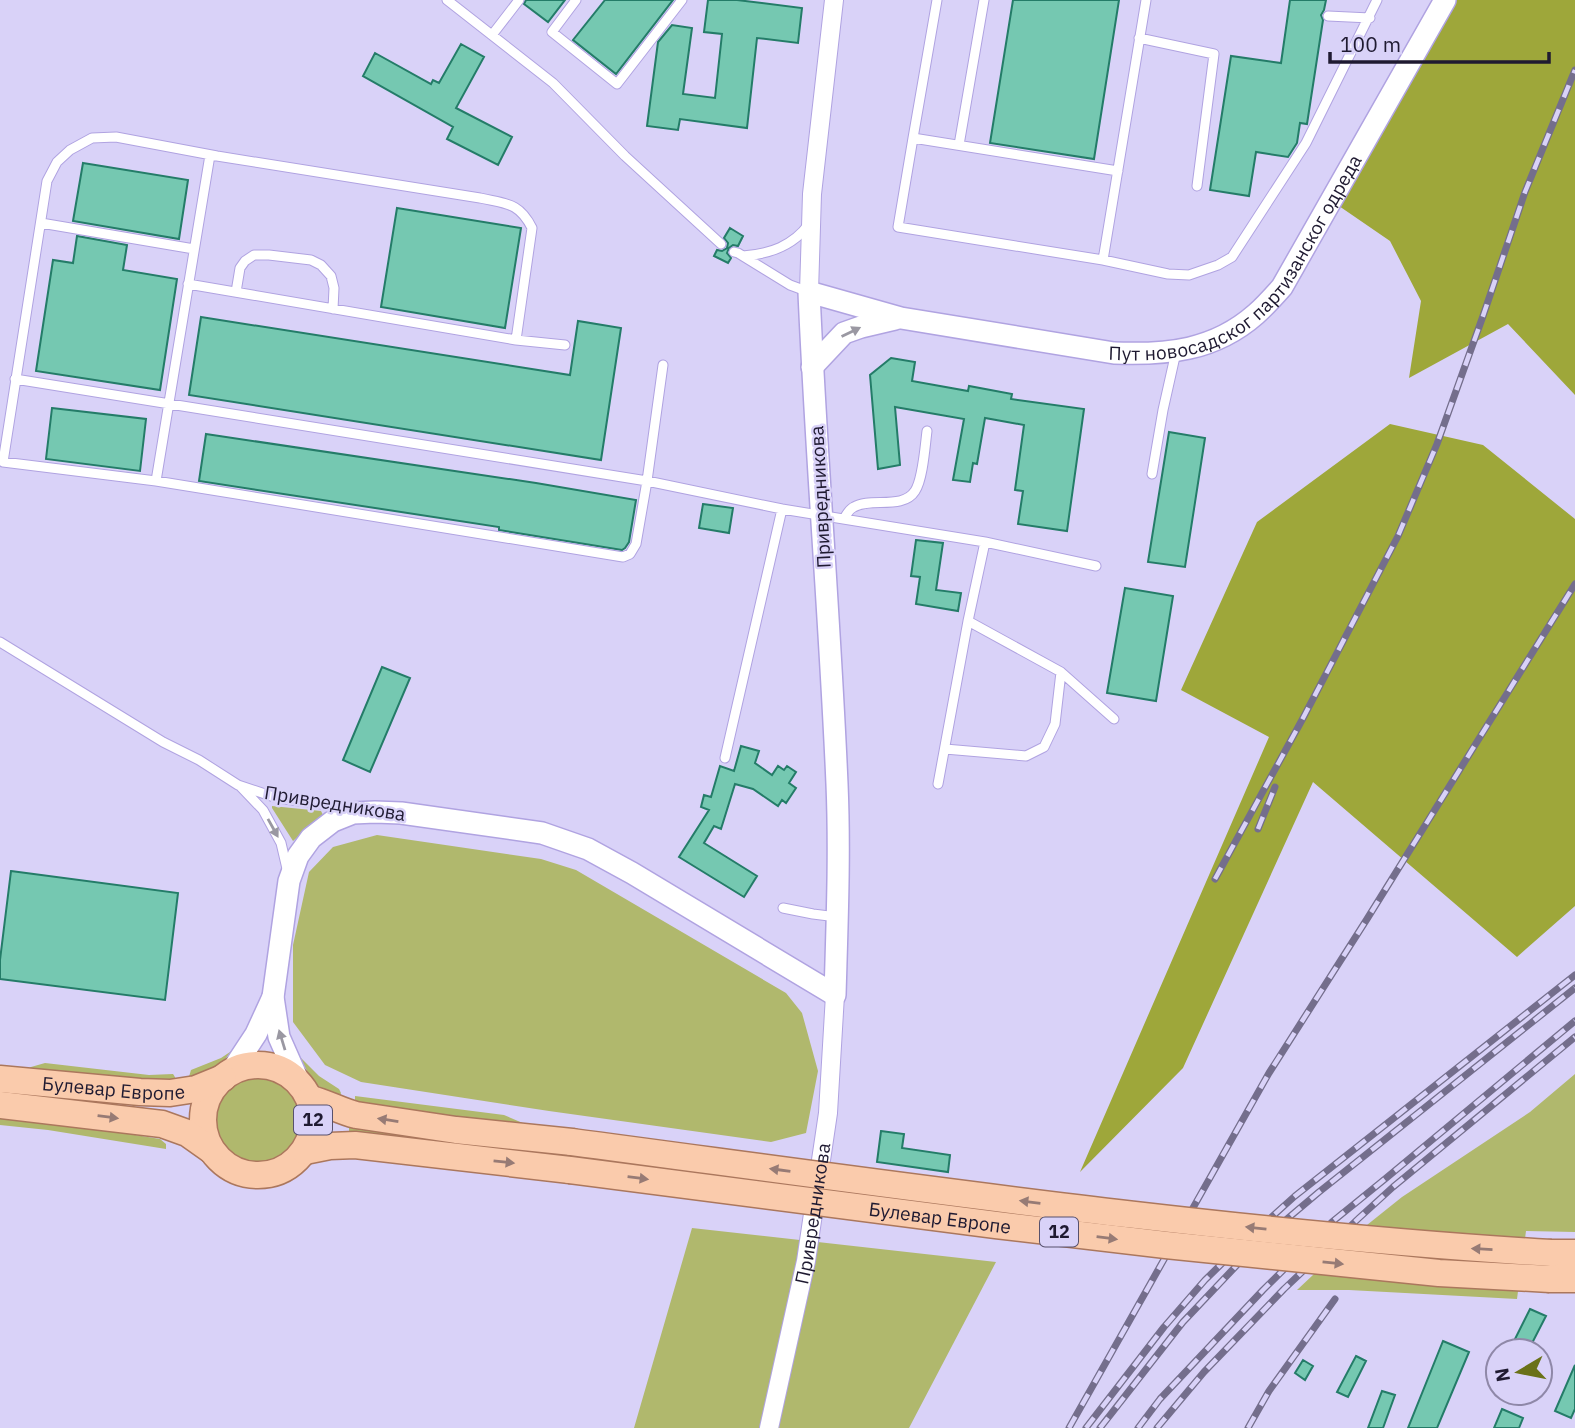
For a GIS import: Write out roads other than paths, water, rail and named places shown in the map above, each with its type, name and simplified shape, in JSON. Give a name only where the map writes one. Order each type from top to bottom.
[{"type":"main road","name":"Булевар Европе","points":[[0,1079],[140,1093],[170,1093],[196,1089],[250,1065],[269,1066],[289,1073],[304,1089],[322,1102],[342,1112],[356,1115],[1005,1199],[1376,1241],[1563,1266]]},
{"type":"main road","name":"Булевар Европе","points":[[211,1150],[202,1120],[205,1104],[212,1089],[227,1075]]},
{"type":"main road","name":"12","points":[[304,1089],[313,1126],[305,1151]]},
{"type":"main road","name":"Булевар Европе","points":[[0,1105],[162,1124],[187,1133],[211,1150],[223,1164],[240,1173],[258,1176],[276,1173],[292,1164],[305,1151],[355,1145],[1179,1247],[1440,1273],[1563,1266]]},
{"type":"street","name":"Привредникова","points":[[769,1428],[806,1261],[828,1113],[835,995],[838,917],[837,786],[809,292],[812,194],[834,0]]},
{"type":"street","name":"Пут новосадског партизанског одреда","points":[[809,292],[901,318],[1114,353],[1177,352],[1203,345],[1231,332],[1256,314],[1282,287],[1446,0]]},
{"type":"street","points":[[812,367],[844,333],[901,318]]},
{"type":"street","name":"Привредникова","points":[[375,812],[401,813],[542,833],[588,849],[835,995]]},
{"type":"street","points":[[304,1089],[279,1037],[273,997],[289,881],[299,856],[311,838],[332,821],[353,813],[375,812]]},
{"type":"street","points":[[227,1075],[256,1034],[273,997]]},
{"type":"lane","points":[[447,0],[553,83],[625,156],[721,244]]},
{"type":"lane","points":[[492,35],[519,0]]},
{"type":"lane","points":[[576,0],[552,32],[617,84],[682,0]]},
{"type":"lane","points":[[937,0],[898,227],[1103,260],[1168,274],[1189,275],[1232,257],[1306,143],[1377,0]]},
{"type":"lane","points":[[959,145],[984,0]]},
{"type":"lane","points":[[1103,260],[1146,0]]},
{"type":"lane","points":[[1328,16],[1370,18]]},
{"type":"lane","points":[[1139,38],[1214,54],[1198,186]]},
{"type":"lane","points":[[516,340],[533,228],[517,206],[116,137],[92,138],[70,150],[57,162],[47,181],[3,462],[156,481],[623,557],[630,554],[636,544],[663,365]]},
{"type":"lane","points":[[913,138],[1118,171]]},
{"type":"lane","points":[[156,481],[210,155]]},
{"type":"lane","points":[[41,223],[194,249]]},
{"type":"lane","points":[[809,292],[790,285],[738,254],[761,254],[791,243],[810,223]]},
{"type":"lane","points":[[236,292],[240,268],[254,255],[311,260],[321,265],[331,276],[334,309]]},
{"type":"lane","points":[[188,284],[516,340],[565,345]]},
{"type":"lane","points":[[1152,474],[1177,352]]},
{"type":"lane","points":[[15,379],[647,481],[782,509],[985,542],[1096,566]]},
{"type":"lane","points":[[844,519],[855,505],[908,498],[915,492],[927,431]]},
{"type":"lane","points":[[725,758],[782,509]]},
{"type":"lane","points":[[938,784],[985,542]]},
{"type":"lane","points":[[968,621],[1061,672],[1114,719]]},
{"type":"lane","name":"Привредникова","points":[[0,642],[163,742],[239,785],[277,798],[375,812]]},
{"type":"lane","points":[[946,749],[1026,756],[1044,747],[1055,724],[1061,672]]},
{"type":"lane","points":[[239,785],[263,810],[281,844],[289,881]]},
{"type":"lane","points":[[783,908],[838,917]]},
{"type":"railway","points":[[1215,879],[1398,536],[1437,444],[1525,192],[1575,70]]},
{"type":"railway","points":[[1069,1428],[1269,1073],[1575,584]]},
{"type":"railway","points":[[1258,829],[1275,787]]},
{"type":"railway","points":[[1086,1428],[1164,1327],[1205,1280],[1246,1240],[1295,1196],[1575,975]]},
{"type":"railway","points":[[1100,1428],[1183,1322],[1255,1246],[1575,988]]},
{"type":"railway","points":[[1138,1428],[1160,1399],[1332,1222],[1575,1021]]},
{"type":"railway","points":[[1157,1428],[1204,1372],[1284,1289],[1359,1218],[1575,1037]]},
{"type":"railway","points":[[1248,1428],[1269,1391],[1335,1299]]}]
